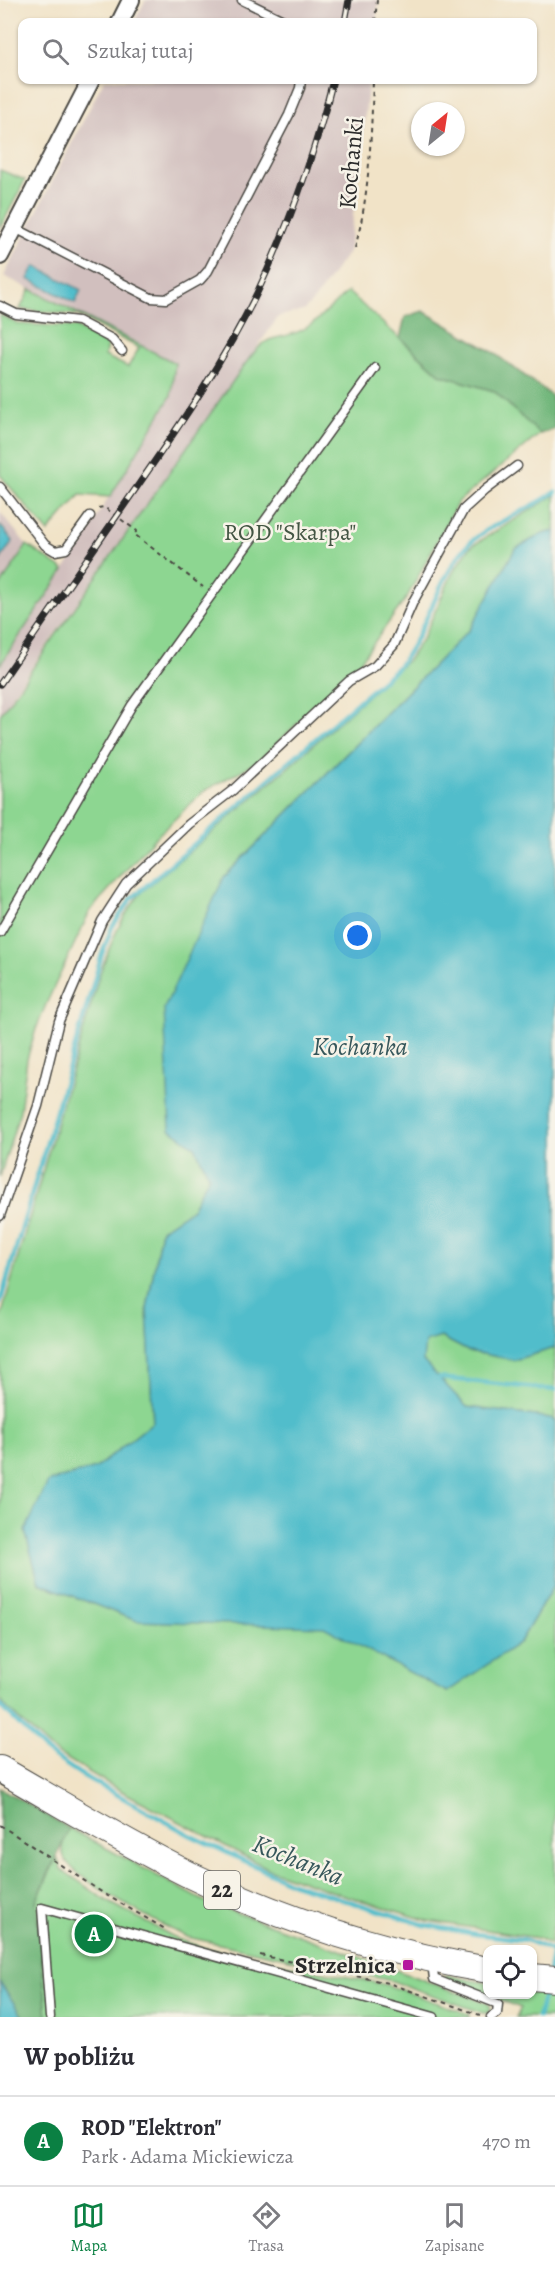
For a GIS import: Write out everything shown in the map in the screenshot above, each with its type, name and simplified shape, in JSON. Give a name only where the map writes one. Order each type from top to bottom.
[{"type":"main road","name":"22","points":[[0,1769],[132,1846],[228,1893],[295,1921],[346,1938],[483,1969]]},
{"type":"main road","points":[[537,1977],[555,1979]]},
{"type":"street","points":[[122,18],[131,0]]},
{"type":"street","points":[[0,256],[89,84]]},
{"type":"lane","points":[[242,0],[279,18]]},
{"type":"lane","points":[[15,228],[151,298],[166,299],[200,280],[208,272],[289,115],[300,84]]},
{"type":"lane","points":[[0,306],[16,314],[78,321],[112,339],[122,351]]},
{"type":"lane","points":[[0,932],[132,705],[375,368]]},
{"type":"lane","points":[[0,1216],[38,1106],[59,1021],[102,921],[126,884],[189,824],[233,790],[349,681],[375,666],[394,645],[413,602],[464,509],[484,490],[517,466]]},
{"type":"lane","points":[[0,487],[45,545],[55,551],[66,549],[90,516]]},
{"type":"lane","points":[[50,2017],[42,1908],[434,2017]]},
{"type":"lane","points":[[432,1959],[434,1979],[498,2004],[497,2013],[491,2017]]},
{"type":"path","points":[[375,18],[377,0]]},
{"type":"path","name":"Kochanki","points":[[355,248],[362,223],[374,84]]},
{"type":"path","points":[[90,516],[96,508],[104,507],[132,525],[136,531],[134,534],[143,543],[212,594]]},
{"type":"path","points":[[0,1825],[106,1895],[165,1929]]},
{"type":"path","points":[[259,1955],[388,1983],[485,2017]]},
{"type":"shaded area","points":[[379,0],[377,18],[136,18],[145,1]]},
{"type":"shaded area","points":[[102,84],[369,84],[349,251],[314,300],[303,311],[279,316],[0,715],[0,659],[64,570],[171,396],[175,363],[4,276]]},
{"type":"shaded area","points":[[0,512],[27,545],[0,586]]},
{"type":"green space","points":[[0,170],[25,180],[0,229]]},
{"type":"green space","points":[[30,289],[175,363],[171,396],[110,497],[80,495],[48,532],[0,475],[0,315],[18,324],[76,327],[107,345],[105,356],[128,367],[139,348],[77,315],[20,309]]},
{"type":"green space","name":"ROD \"Skarpa\"","points":[[348,292],[441,375],[494,391],[540,434],[458,502],[407,597],[360,662],[259,761],[204,791],[153,840],[90,911],[36,1029],[27,1059],[20,1111],[0,1177],[0,715],[254,353],[268,341],[293,334],[307,327]]},
{"type":"green space","points":[[423,311],[491,351],[552,396],[555,429],[540,434],[494,391],[441,375],[400,338],[405,317]]},
{"type":"green space","points":[[555,495],[555,531],[542,534],[515,549],[470,629],[224,877],[170,1128],[195,1147],[209,1176],[192,1209],[161,1230],[147,1309],[153,1422],[96,1468],[48,1482],[39,1583],[137,1621],[324,1626],[447,1692],[520,1642],[554,1585],[555,1579],[555,1917],[550,1944],[538,1938],[429,1921],[271,1870],[114,1787],[52,1750],[4,1705],[0,1699],[0,1320],[99,976],[127,912],[142,892],[285,770],[409,659],[423,638],[453,572],[470,547]]},
{"type":"green space","points":[[27,545],[64,570],[0,665],[0,586]]},
{"type":"green space","points":[[441,1337],[468,1351],[514,1360],[555,1348],[555,1422],[550,1418],[467,1407],[422,1361],[425,1341]]},
{"type":"green space","points":[[0,1788],[69,1828],[36,1902],[47,2017],[23,2017],[0,1982]]},
{"type":"green space","points":[[69,1828],[204,1901],[487,2003],[491,2007],[489,2013],[483,2013],[392,1981],[187,1937],[102,1891],[73,1868],[65,1859],[62,1851]]},
{"type":"green space","points":[[57,1857],[61,1869],[109,1902],[178,1939],[202,1947],[387,1985],[469,2014],[469,2017],[47,2017],[36,1902]]},
{"type":"green space","points":[[445,1975],[483,1982],[483,1994],[443,1980]]},
{"type":"green space","points":[[537,1993],[555,1995],[555,2017],[516,2017],[521,2008],[496,1999],[537,1999]]},
{"type":"water","points":[[35,266],[81,290],[75,303],[28,279]]},
{"type":"water","points":[[0,525],[13,541],[0,560]]},
{"type":"water","name":"Kochanka","points":[[555,531],[555,1348],[514,1360],[468,1351],[441,1337],[425,1342],[423,1361],[467,1407],[551,1418],[555,1422],[554,1585],[520,1642],[447,1692],[324,1627],[137,1621],[39,1583],[25,1531],[48,1482],[96,1468],[153,1422],[147,1309],[161,1230],[192,1209],[209,1176],[195,1147],[170,1129],[164,1009],[224,877],[470,629],[515,549],[542,534]]},
{"type":"water","points":[[0,1982],[23,2017],[0,2017]]},
{"type":"waterway","name":"Kochanka","points":[[0,1303],[102,954],[112,927],[131,899],[397,668],[416,639],[446,577],[473,540],[555,492]]},
{"type":"waterway","points":[[439,1378],[555,1390]]},
{"type":"waterway","name":"Kochanka","points":[[0,1705],[47,1752],[80,1774],[190,1835],[291,1883],[425,1925],[526,1940],[553,1951]]},
{"type":"waterway","name":"Kochanka","points":[[549,1971],[555,1940]]},
{"type":"waterway","name":"Kochanka","points":[[538,2017],[547,1985]]},
{"type":"railway","points":[[346,18],[349,0]]},
{"type":"railway","points":[[0,684],[182,421],[243,320],[269,267],[290,215],[318,135],[332,84]]},
{"type":"place","name":"ROD \"Elektron\"","points":[[94,1934]]},
{"type":"place","name":"Strzelnica","points":[[408,1965]]}]
